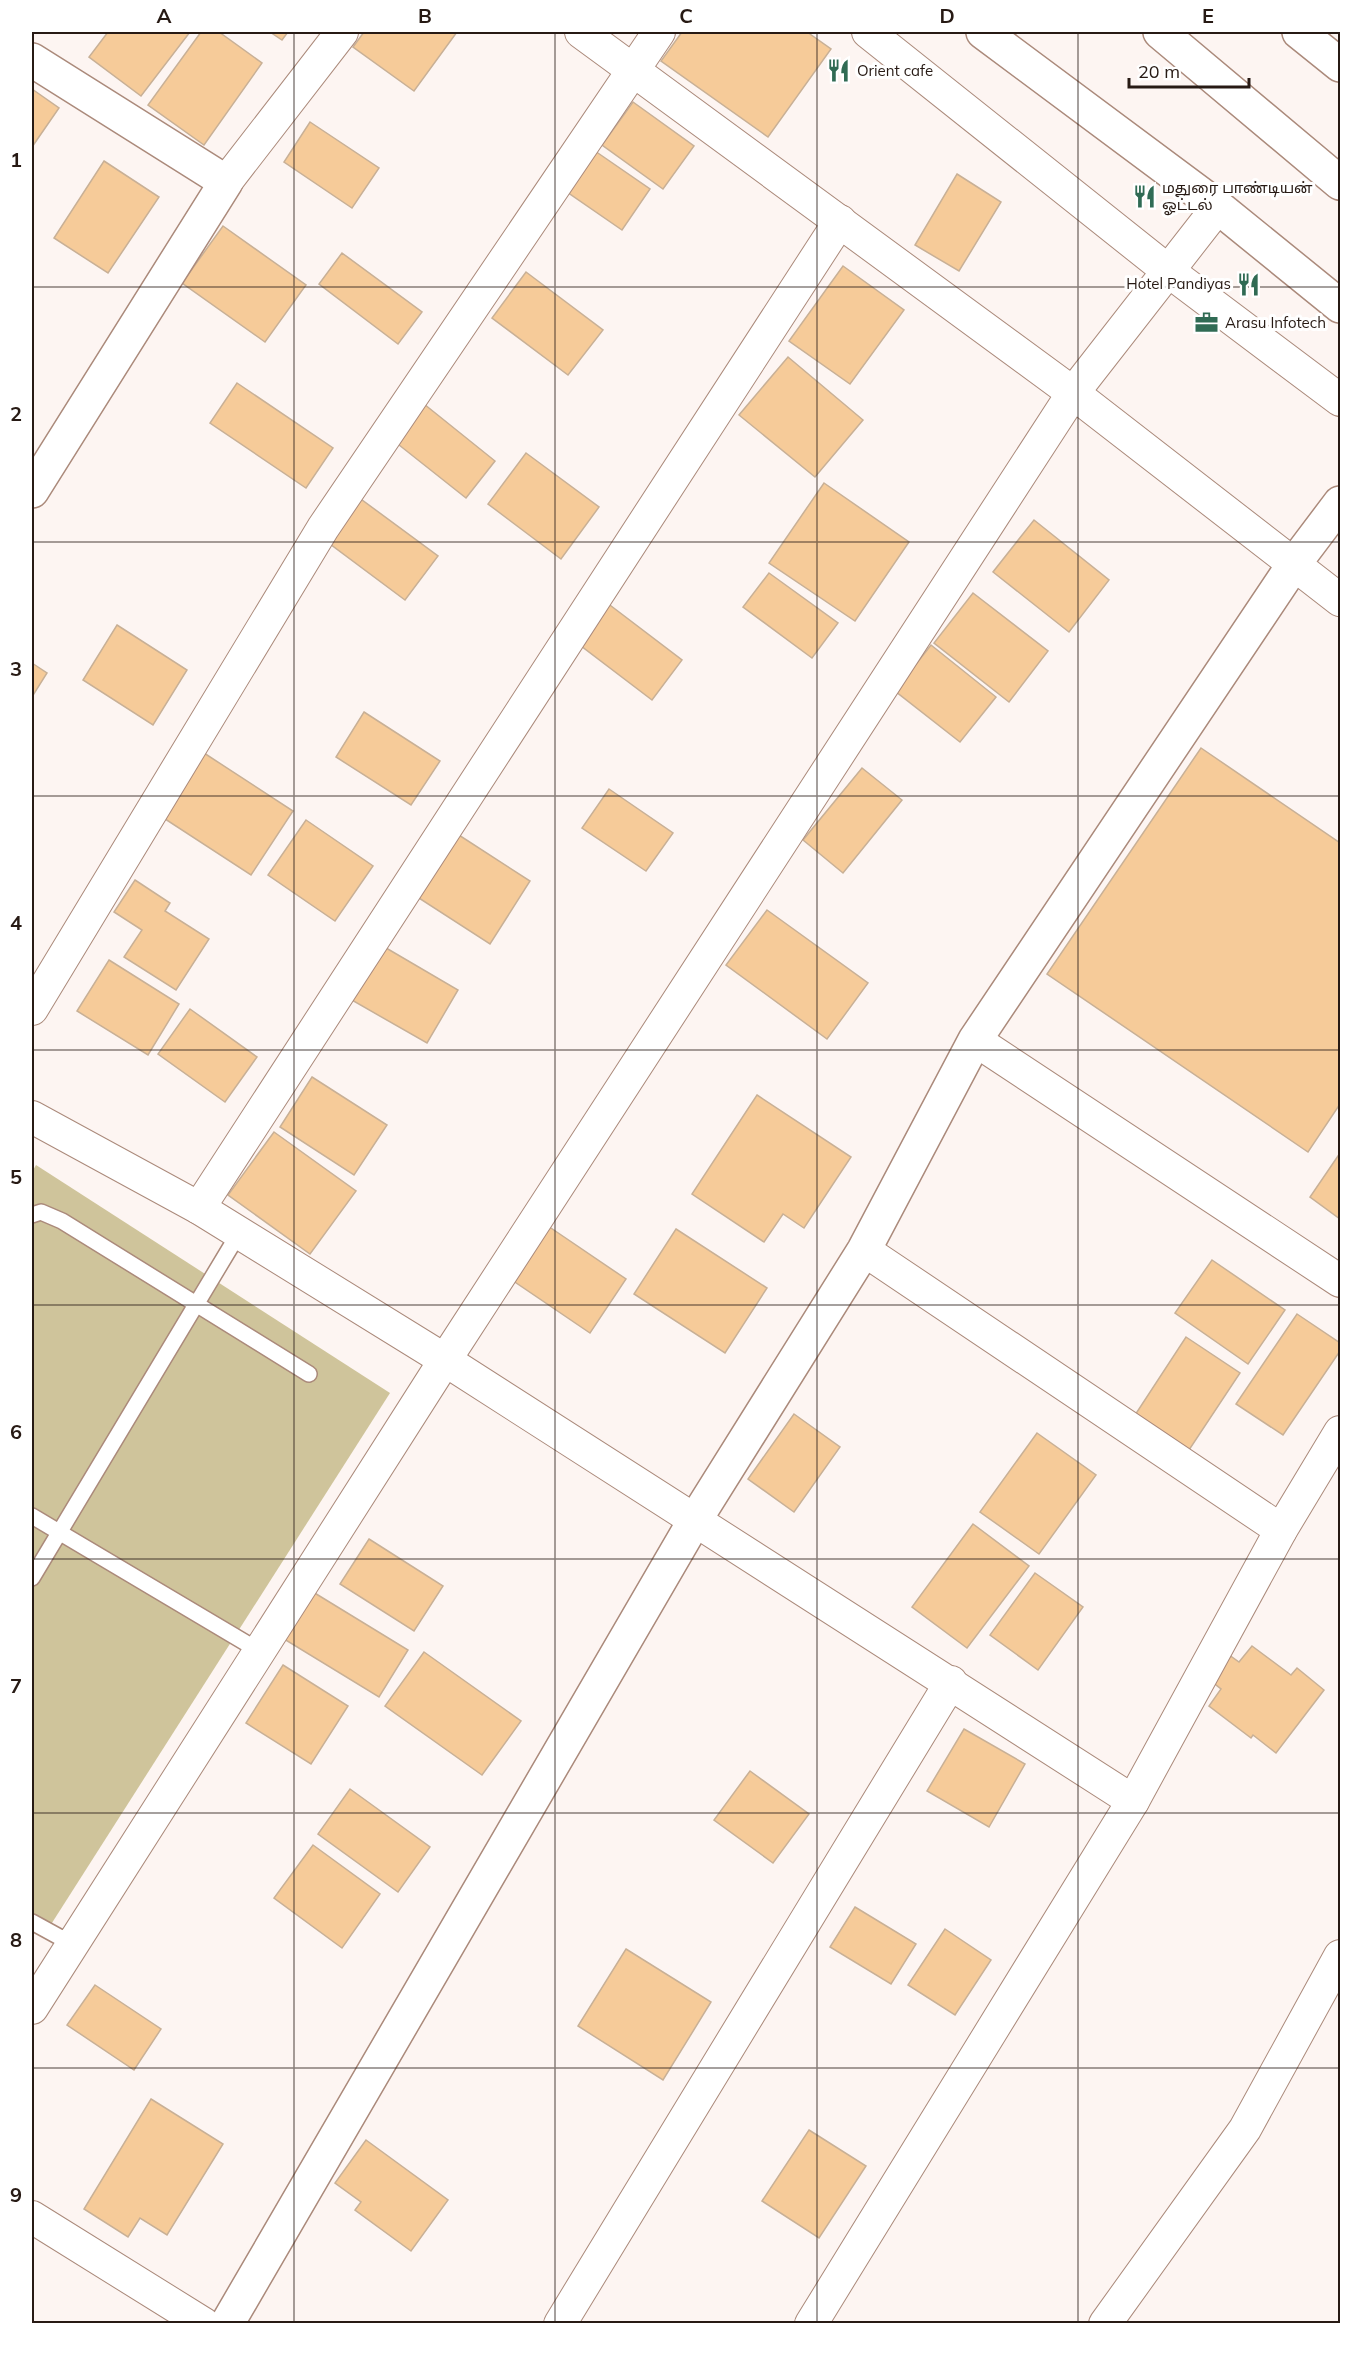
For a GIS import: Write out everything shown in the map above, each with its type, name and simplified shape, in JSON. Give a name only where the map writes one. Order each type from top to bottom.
[{"type":"main road","points":[[983,32],[1218,207],[1341,306]]},
{"type":"main road","points":[[1160,32],[1341,183]]},
{"type":"main road","points":[[32,60],[226,182],[32,491]]},
{"type":"main road","points":[[227,2324],[695,1520],[864,1250],[975,1040],[1294,564],[1341,503]]},
{"type":"street","points":[[226,182],[342,32]]},
{"type":"street","points":[[581,32],[1073,393],[1341,600]]},
{"type":"street","points":[[32,1009],[323,528],[659,32]]},
{"type":"street","points":[[868,32],[1167,270],[1341,400]]},
{"type":"street","points":[[32,2008],[445,1360],[1073,393],[1218,207]]},
{"type":"street","points":[[199,1208],[840,221]]},
{"type":"street","points":[[975,1040],[1341,1281]]},
{"type":"street","points":[[32,1117],[199,1208],[445,1360],[951,1682],[1133,1801]]},
{"type":"street","points":[[864,1250],[1281,1530]]},
{"type":"street","points":[[810,2324],[1133,1801],[1281,1530],[1341,1432]]},
{"type":"street","points":[[560,2324],[951,1682]]},
{"type":"street","points":[[1105,2324],[1245,2129],[1341,1956]]},
{"type":"street","points":[[32,2217],[204,2324]]},
{"type":"lane","points":[[32,1215],[41,1212],[62,1221],[309,1374]]},
{"type":"lane","points":[[32,1578],[239,1233]]},
{"type":"lane","points":[[32,1922],[63,1939],[71,1936],[77,1929],[375,1445]]},
{"type":"lane","points":[[32,1516],[251,1646]]},
{"type":"shaded area","points":[[36,1165],[390,1393],[50,1926],[32,1914],[32,1172]]},
{"type":"building","points":[[108,32],[190,32],[141,96],[89,57]]},
{"type":"building","points":[[201,32],[219,32],[262,63],[204,145],[148,105]]},
{"type":"building","points":[[270,32],[288,32],[282,40]]},
{"type":"building","points":[[364,32],[457,32],[414,91],[353,47]]},
{"type":"building","points":[[682,32],[807,32],[831,49],[768,137],[661,61]]},
{"type":"building","points":[[32,89],[59,108],[32,147]]},
{"type":"building","points":[[633,102],[694,146],[663,189],[602,145]]},
{"type":"building","points":[[310,122],[379,168],[352,208],[284,162]]},
{"type":"building","points":[[595,151],[650,189],[622,230],[567,192]]},
{"type":"building","points":[[104,161],[159,197],[108,273],[54,238]]},
{"type":"building","points":[[957,174],[1001,202],[959,271],[915,245]]},
{"type":"building","points":[[223,226],[306,285],[265,342],[182,283]]},
{"type":"building","points":[[342,253],[422,312],[398,344],[319,284]]},
{"type":"building","points":[[843,266],[904,310],[850,384],[789,341]]},
{"type":"building","points":[[526,272],[603,330],[568,375],[492,318]]},
{"type":"building","points":[[788,357],[863,420],[815,477],[739,415]]},
{"type":"building","points":[[237,383],[333,448],[306,488],[210,423]]},
{"type":"building","points":[[424,404],[495,461],[466,498],[394,441]]},
{"type":"building","points":[[526,453],[599,507],[561,559],[488,504]]},
{"type":"building","points":[[824,483],[909,542],[855,621],[769,563]]},
{"type":"building","points":[[354,494],[438,556],[405,600],[322,538]]},
{"type":"building","points":[[1034,520],[1109,580],[1069,632],[993,572]]},
{"type":"building","points":[[769,573],[838,623],[812,658],[743,607]]},
{"type":"building","points":[[973,593],[1048,651],[1009,702],[934,643]]},
{"type":"building","points":[[598,596],[682,660],[652,700],[568,636]]},
{"type":"building","points":[[117,625],[187,670],[153,725],[83,680]]},
{"type":"building","points":[[931,645],[996,697],[960,742],[895,691]]},
{"type":"building","points":[[32,663],[47,673],[32,697]]},
{"type":"building","points":[[364,712],[440,761],[411,805],[336,757]]},
{"type":"building","points":[[1201,748],[1340,843],[1340,1104],[1308,1152],[1047,974]]},
{"type":"building","points":[[204,753],[293,811],[251,875],[162,817]]},
{"type":"building","points":[[862,768],[902,800],[843,873],[803,840]]},
{"type":"building","points":[[609,789],[673,833],[646,871],[582,828]]},
{"type":"building","points":[[306,820],[373,866],[335,921],[268,875]]},
{"type":"building","points":[[448,828],[530,881],[490,944],[408,891]]},
{"type":"building","points":[[135,880],[170,903],[165,911],[209,939],[176,990],[124,957],[142,930],[114,912]]},
{"type":"building","points":[[767,910],[868,983],[827,1039],[726,965]]},
{"type":"building","points":[[381,945],[458,990],[427,1043],[350,999]]},
{"type":"building","points":[[109,960],[179,1004],[148,1055],[77,1011]]},
{"type":"building","points":[[190,1009],[257,1057],[225,1102],[158,1054]]},
{"type":"building","points":[[312,1077],[387,1125],[354,1175],[280,1127]]},
{"type":"building","points":[[757,1095],[851,1157],[804,1228],[783,1214],[764,1242],[692,1194]]},
{"type":"building","points":[[274,1132],[356,1191],[310,1254],[228,1195]]},
{"type":"building","points":[[1338,1156],[1340,1158],[1340,1219],[1310,1197]]},
{"type":"building","points":[[545,1224],[626,1279],[590,1333],[509,1278]]},
{"type":"building","points":[[676,1229],[767,1288],[725,1353],[634,1294]]},
{"type":"building","points":[[1212,1260],[1285,1310],[1248,1364],[1175,1313]]},
{"type":"building","points":[[1297,1314],[1340,1343],[1340,1351],[1283,1435],[1236,1404]]},
{"type":"building","points":[[1186,1337],[1240,1373],[1189,1450],[1135,1415]]},
{"type":"building","points":[[794,1414],[840,1447],[794,1512],[748,1479]]},
{"type":"building","points":[[1037,1433],[1096,1475],[1039,1554],[980,1512]]},
{"type":"building","points":[[973,1524],[1029,1566],[967,1648],[912,1607]]},
{"type":"building","points":[[369,1539],[443,1586],[414,1631],[340,1584]]},
{"type":"building","points":[[1035,1573],[1083,1607],[1038,1670],[990,1635]]},
{"type":"building","points":[[313,1592],[408,1650],[379,1697],[284,1639]]},
{"type":"building","points":[[1252,1646],[1291,1675],[1297,1668],[1324,1690],[1276,1753],[1253,1735],[1251,1738],[1209,1706],[1221,1689],[1206,1677],[1225,1652],[1239,1662]]},
{"type":"building","points":[[424,1652],[521,1721],[482,1775],[385,1706]]},
{"type":"building","points":[[283,1665],[348,1706],[311,1764],[246,1723]]},
{"type":"building","points":[[964,1729],[1025,1764],[989,1827],[927,1791]]},
{"type":"building","points":[[750,1771],[809,1814],[773,1863],[714,1820]]},
{"type":"building","points":[[350,1789],[430,1847],[398,1892],[318,1834]]},
{"type":"building","points":[[313,1845],[380,1894],[342,1948],[274,1898]]},
{"type":"building","points":[[855,1907],[916,1944],[891,1984],[830,1947]]},
{"type":"building","points":[[945,1929],[991,1960],[955,2015],[908,1985]]},
{"type":"building","points":[[626,1949],[711,2002],[663,2080],[578,2026]]},
{"type":"building","points":[[95,1985],[161,2029],[134,2070],[67,2025]]},
{"type":"building","points":[[151,2099],[223,2144],[167,2235],[140,2218],[128,2237],[84,2209]]},
{"type":"building","points":[[809,2130],[866,2166],[819,2238],[762,2201]]},
{"type":"building","points":[[366,2140],[448,2200],[411,2251],[355,2210],[361,2202],[335,2183]]},
{"type":"place","name":"Orient cafe","points":[[839,71]]},
{"type":"place","name":"மதுரை பாண்டியன் ஓட்டல்","points":[[1144,197]]},
{"type":"place","name":"Hotel Pandiyas","points":[[1249,284]]},
{"type":"place","name":"Arasu Infotech","points":[[1207,323]]}]
